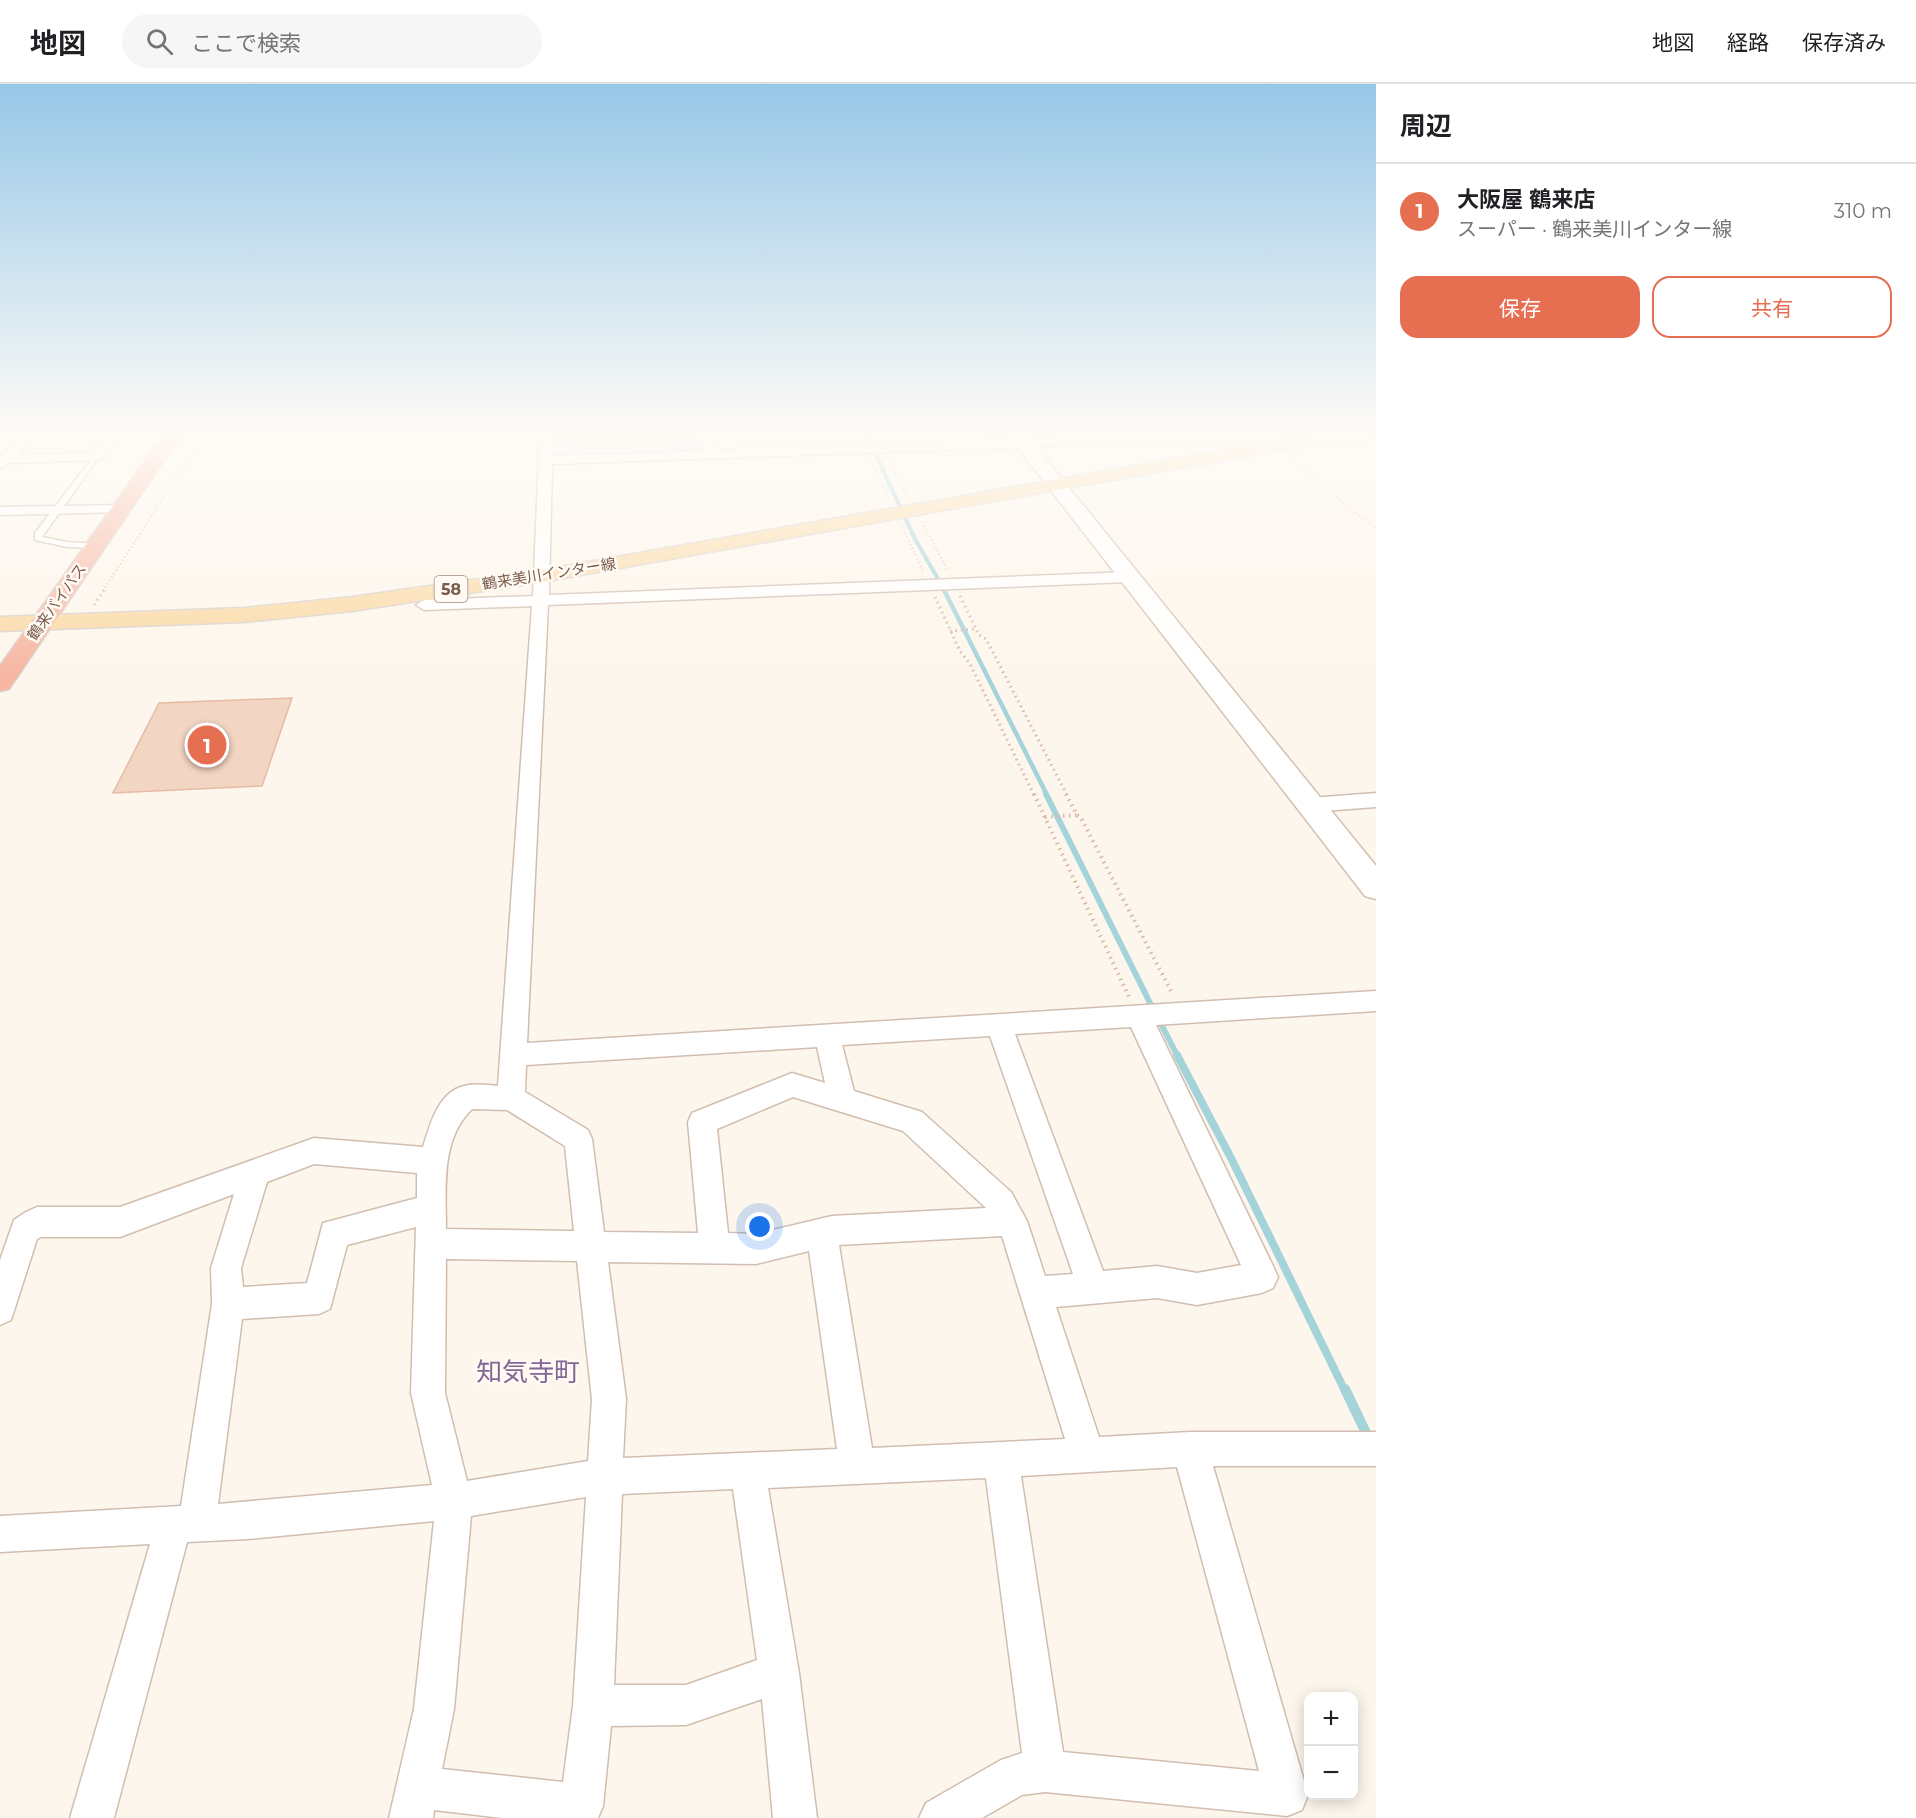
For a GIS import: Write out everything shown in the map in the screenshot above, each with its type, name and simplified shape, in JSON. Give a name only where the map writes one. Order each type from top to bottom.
[{"type":"highway","name":"鶴来バイパス","points":[[0,684],[120,512]]},
{"type":"main road","name":"鶴来美川インター線","points":[[0,624],[244,615],[352,604],[542,576],[908,512]]},
{"type":"street","points":[[511,1098],[544,512]]},
{"type":"street","points":[[1078,512],[1376,888]]},
{"type":"street","points":[[424,605],[1129,577]]},
{"type":"street","points":[[1310,805],[1376,800]]},
{"type":"street","points":[[514,1055],[1376,1001]]},
{"type":"street","points":[[1035,1293],[1157,1282],[1197,1290],[1262,1277],[1159,1015]]},
{"type":"street","points":[[999,1025],[1094,1288]]},
{"type":"street","points":[[827,1035],[842,1100]]},
{"type":"street","points":[[714,1247],[702,1122],[792,1085],[912,1121],[1001,1202],[1012,1221],[1088,1456]]},
{"type":"street","points":[[466,1097],[511,1098],[578,1139],[609,1399],[593,1706],[578,1812],[415,1802],[434,1709],[454,1501],[428,1392],[432,1161],[448,1114],[466,1097]]},
{"type":"street","points":[[0,1309],[26,1230],[37,1222],[120,1222],[314,1152],[432,1161]]},
{"type":"street","points":[[92,1818],[186,1524],[228,1304],[226,1268],[255,1173]]},
{"type":"street","points":[[228,1304],[319,1298],[334,1233],[432,1209]]},
{"type":"street","points":[[431,1244],[756,1249],[822,1234],[1012,1221]]},
{"type":"street","points":[[822,1234],[857,1466]]},
{"type":"street","points":[[943,1817],[1016,1775],[1045,1771],[1287,1796],[1190,1449]]},
{"type":"street","points":[[0,1534],[248,1521],[454,1501],[605,1477],[1001,1461],[1190,1449],[1368,1449]]},
{"type":"street","points":[[1001,1461],[1045,1771]]},
{"type":"street","points":[[748,1471],[779,1673],[795,1818]]},
{"type":"street","points":[[593,1706],[686,1705],[779,1673]]},
{"type":"lane","points":[[55,512],[38,538],[75,546],[97,546]]},
{"type":"path","points":[[84,621],[155,512]]},
{"type":"path","points":[[908,512],[955,585],[979,634],[986,639],[1077,815],[1082,818],[1159,1015]]},
{"type":"path","points":[[1355,512],[1376,529]]},
{"type":"path","points":[[930,585],[1046,817],[1159,1015]]},
{"type":"path","points":[[951,631],[976,629]]},
{"type":"path","points":[[1046,817],[1077,815]]},
{"type":"building","points":[[292,698],[262,786],[113,793],[159,703]]},
{"type":"waterway","points":[[902,512],[945,591]]},
{"type":"waterway","points":[[944,590],[1047,795]]},
{"type":"waterway","points":[[1046,794],[1154,1011]]},
{"type":"waterway","points":[[1159,1020],[1178,1057]]},
{"type":"waterway","points":[[1177,1055],[1232,1160],[1345,1391]]},
{"type":"waterway","points":[[1345,1389],[1368,1437]]},
{"type":"place","name":"大阪屋 鶴来店","points":[[207,745]]},
{"type":"district","name":"知気寺町","points":[[528,1372]]}]
